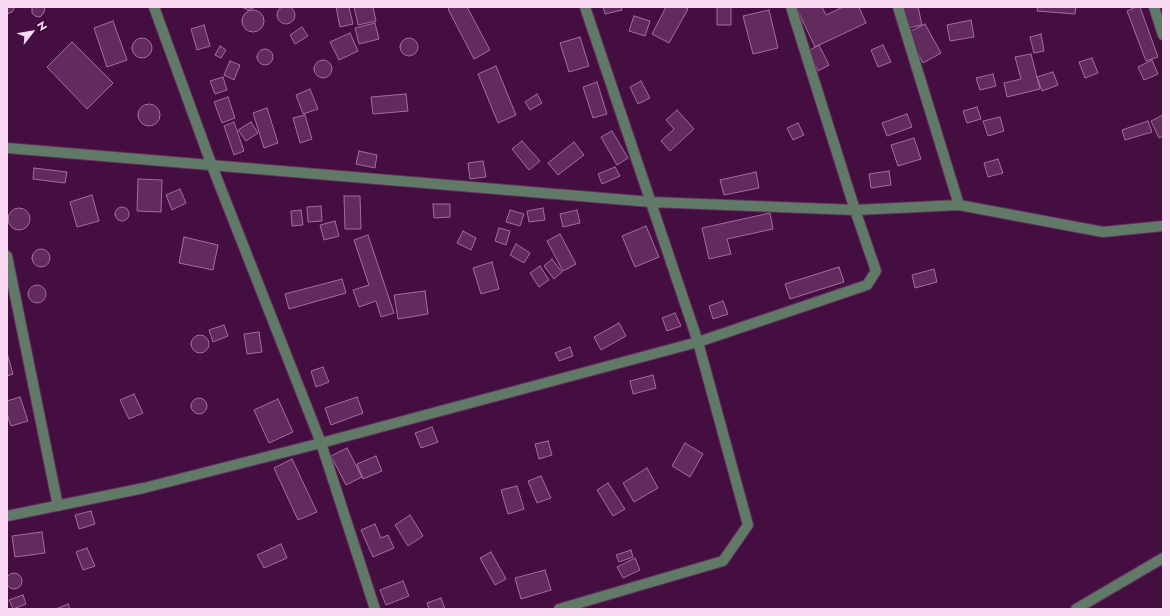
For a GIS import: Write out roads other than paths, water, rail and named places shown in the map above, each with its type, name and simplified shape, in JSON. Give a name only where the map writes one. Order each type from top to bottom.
[{"type":"street","points":[[154,7],[212,166],[321,443],[375,609]]},
{"type":"street","points":[[559,609],[723,561],[748,526],[698,342],[585,7]]},
{"type":"street","points":[[7,516],[144,488],[321,443],[698,342],[867,285],[876,271],[855,210],[792,7]]},
{"type":"street","points":[[898,7],[959,205]]},
{"type":"street","points":[[1154,7],[1163,35]]},
{"type":"street","points":[[7,148],[651,202],[855,210],[959,205],[1103,232],[1163,226]]},
{"type":"street","points":[[7,256],[58,506]]},
{"type":"street","points":[[1076,609],[1163,558]]}]
